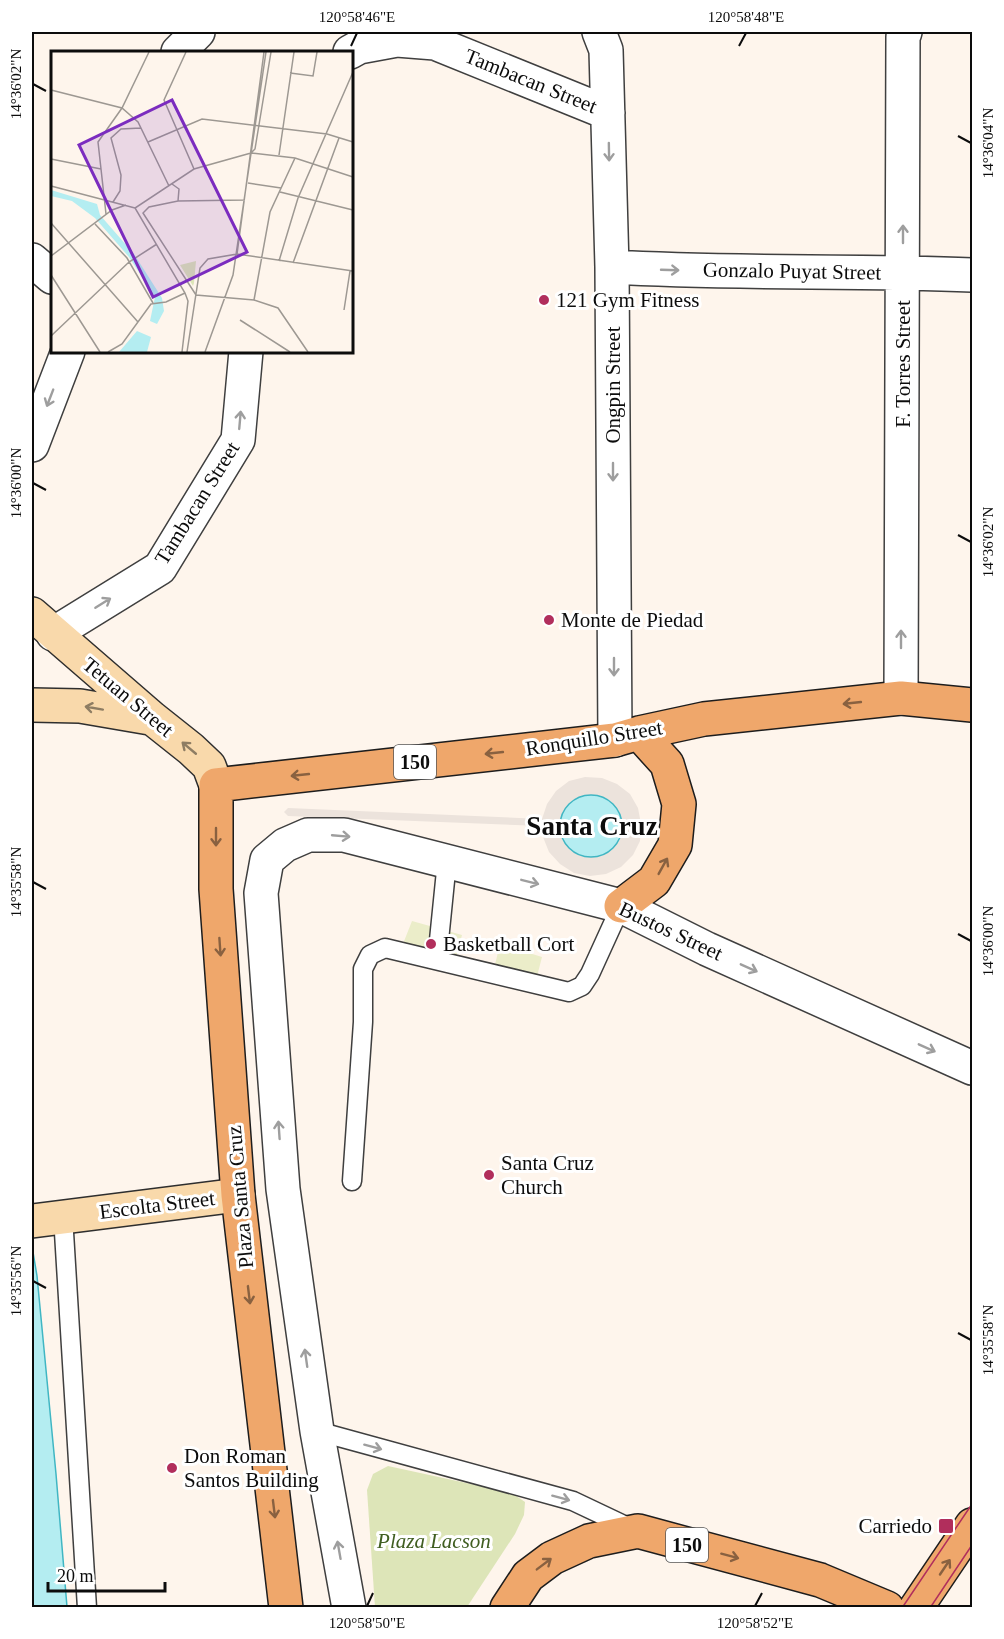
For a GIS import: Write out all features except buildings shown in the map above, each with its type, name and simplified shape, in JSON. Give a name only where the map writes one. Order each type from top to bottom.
[{"type":"main road","name":"Ronquillo Street","points":[[216,785],[627,736],[704,719],[901,698],[972,705]]},
{"type":"main road","points":[[621,906],[654,881],[675,845],[679,804],[667,764],[627,736]]},
{"type":"main road","name":"Plaza Santa Cruz","points":[[216,785],[216,889],[238,1195],[286,1608]]},
{"type":"main road","points":[[916,1608],[972,1525]]},
{"type":"main road","name":"150","points":[[507,1608],[528,1576],[552,1558],[589,1541],[638,1531],[820,1580],[887,1608]]},
{"type":"street","points":[[179,51],[198,32]]},
{"type":"street","name":"Ongpin Street","points":[[598,32],[606,50],[627,736]]},
{"type":"street","name":"F. Torres Street","points":[[901,698],[903,37],[905,32]]},
{"type":"street","name":"Tambacan Street","points":[[352,51],[358,47],[397,40],[435,43],[608,112]]},
{"type":"street","points":[[32,260],[51,276]]},
{"type":"street","name":"Gonzalo Puyat Street","points":[[612,267],[972,275]]},
{"type":"street","points":[[32,445],[68,352]]},
{"type":"street","name":"Tambacan Street","points":[[42,624],[160,568],[238,440],[246,352]]},
{"type":"street","name":"Tetuan Street","points":[[42,624],[191,749],[209,766],[216,785]]},
{"type":"street","points":[[32,705],[80,706],[152,718]]},
{"type":"street","name":"Bustos Street","points":[[285,845],[308,835],[344,835],[621,906],[707,949],[972,1068]]},
{"type":"street","name":"Plaza Santa Cruz","points":[[285,845],[267,860],[261,892],[283,1189],[317,1431],[349,1608]]},
{"type":"street","name":"Escolta Street","points":[[47,1218],[283,1189]]},
{"type":"lane","points":[[437,960],[447,861]]},
{"type":"lane","points":[[352,1181],[363,1022],[363,969],[369,955],[385,948],[570,992],[582,986],[590,974],[621,906]]},
{"type":"lane","points":[[47,1218],[87,1608]]},
{"type":"lane","points":[[317,1431],[573,1501],[638,1531]]},
{"type":"green space","name":"Basketball Cort","points":[[412,921],[462,935],[453,969],[399,954]]},
{"type":"green space","points":[[500,944],[542,957],[534,988],[492,977]]},
{"type":"green space","name":"Plaza Lacson","points":[[388,1466],[512,1493],[525,1502],[524,1515],[515,1534],[467,1607],[375,1607],[367,1490],[373,1474]]},
{"type":"shaded area","points":[[585,777],[602,778],[617,784],[630,794],[638,808],[641,824],[640,841],[633,855],[621,867],[606,874],[590,876],[574,873],[560,864],[549,852],[543,837],[542,826],[288,816],[284,812],[288,808],[542,819],[547,804],[556,791],[569,781]]},
{"type":"water","points":[[591,795],[603,797],[613,804],[620,814],[622,826],[620,838],[613,848],[603,855],[591,857],[579,855],[569,848],[562,838],[560,826],[562,814],[569,804],[579,797]]},
{"type":"water","points":[[32,1246],[37,1276],[67,1607],[32,1607]]},
{"type":"tram line","points":[[902,1608],[972,1504]]},
{"type":"tram line","points":[[930,1608],[972,1545]]},
{"type":"place","name":"121 Gym Fitness","points":[[544,300]]},
{"type":"place","name":"Monte de Piedad","points":[[549,620]]},
{"type":"place","name":"Basketball Cort","points":[[431,944]]},
{"type":"place","name":"Santa Cruz Church","points":[[489,1175]]},
{"type":"place","name":"Don Roman Santos Building","points":[[172,1468]]},
{"type":"place","name":"Carriedo","points":[[946,1526]]},
{"type":"district","name":"Santa Cruz","points":[[592,826]]}]
